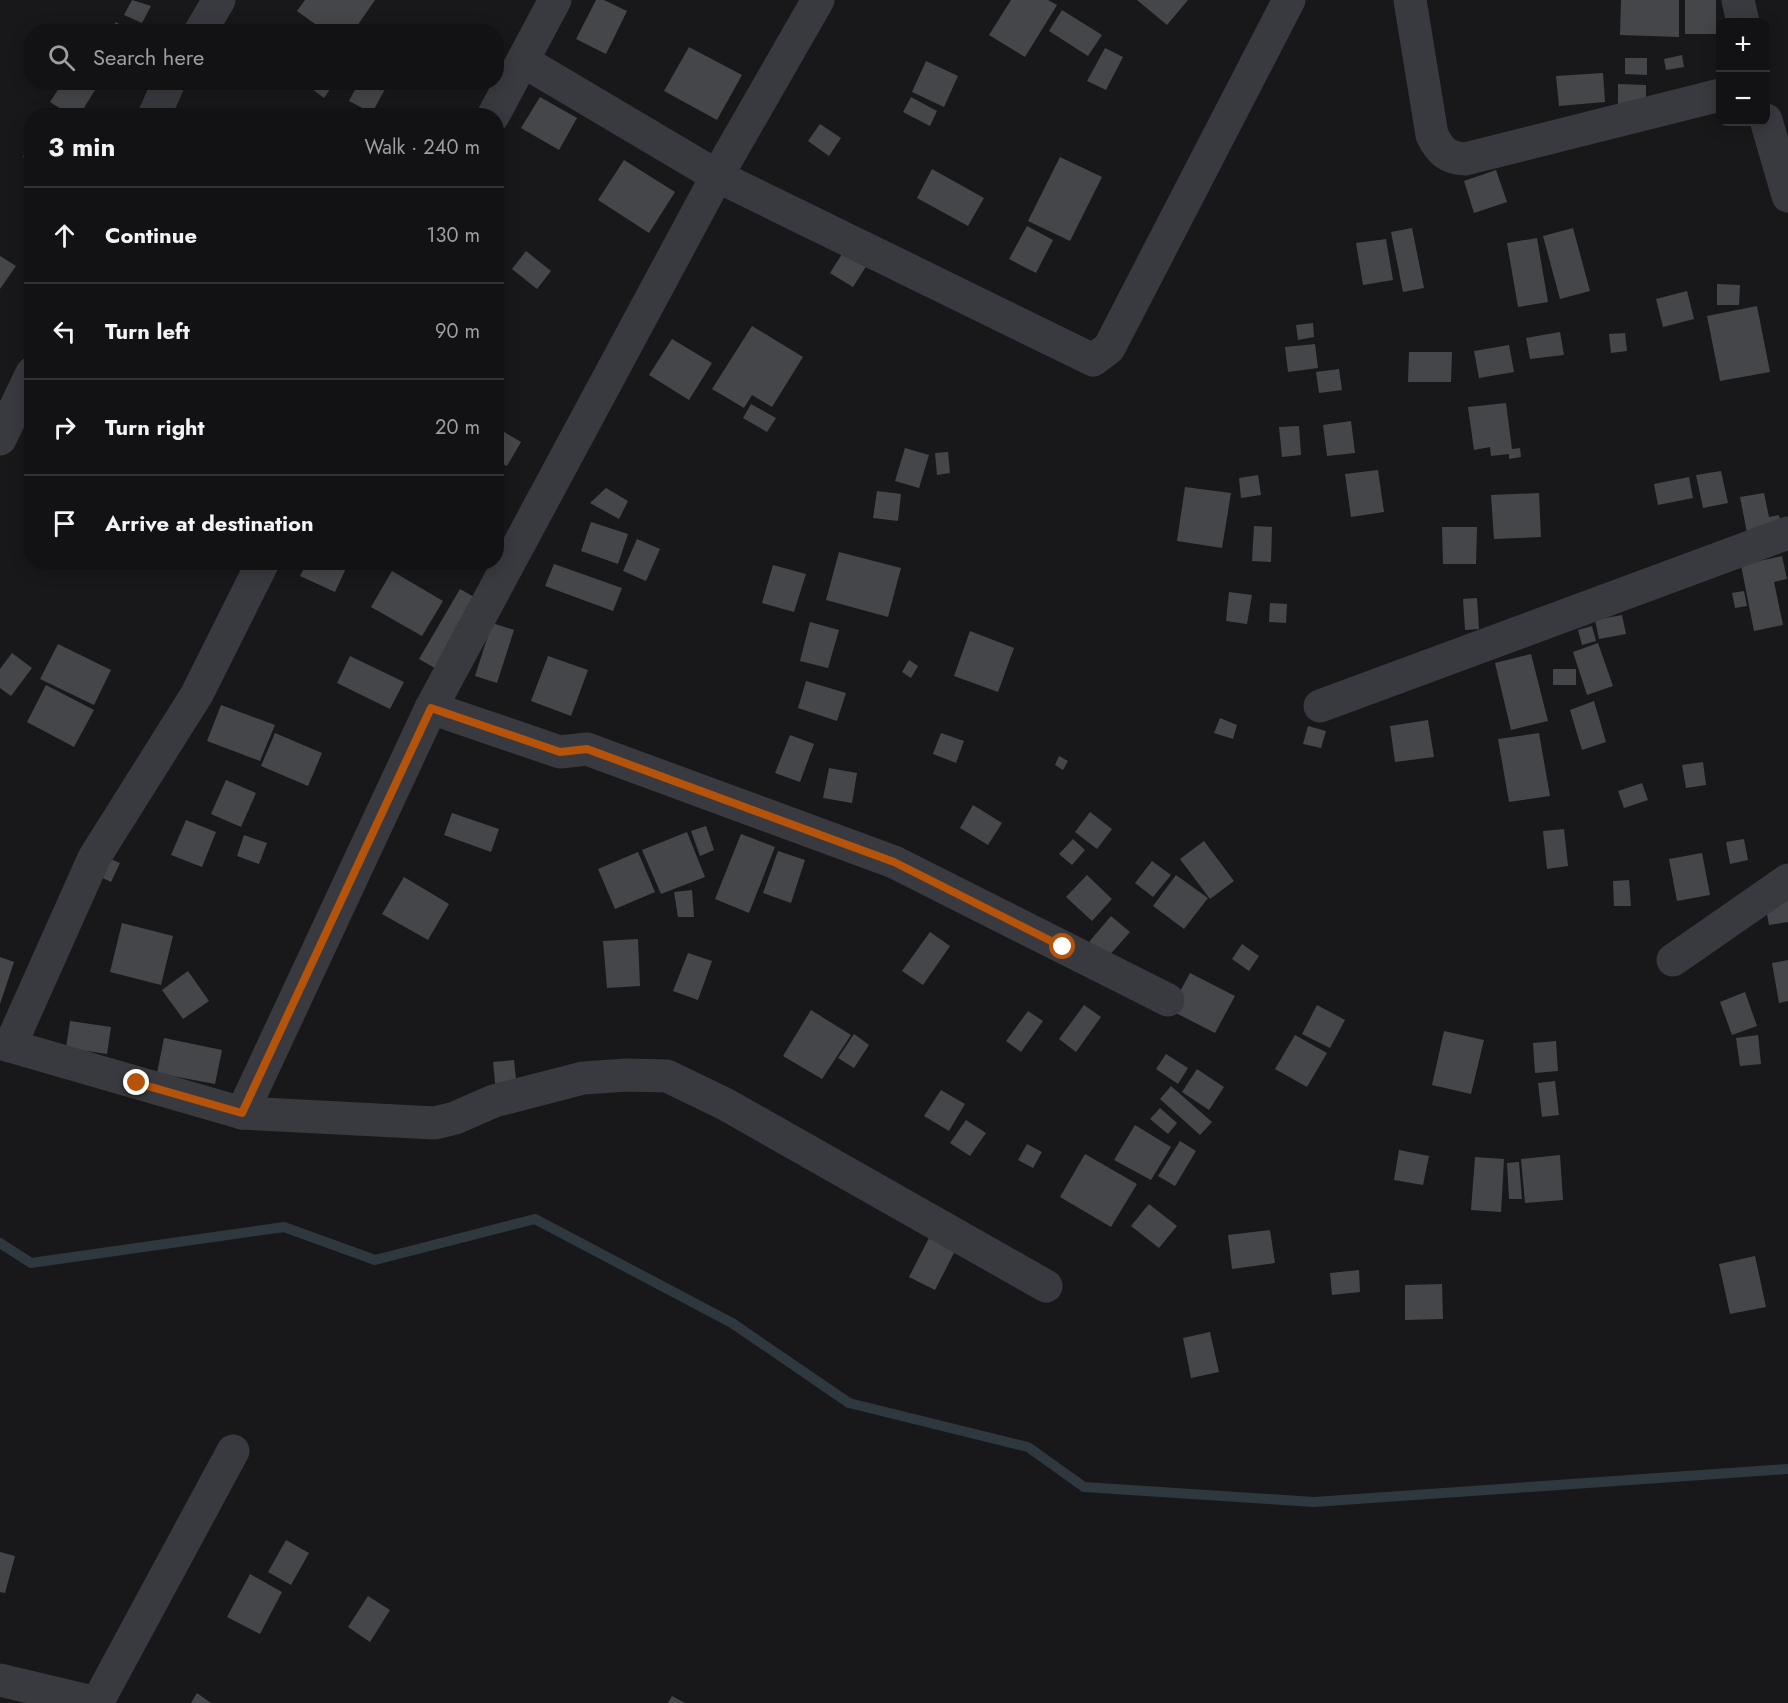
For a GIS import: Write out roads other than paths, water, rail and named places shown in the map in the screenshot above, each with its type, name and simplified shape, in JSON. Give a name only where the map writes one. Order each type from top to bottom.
[{"type":"street","points":[[205,24],[219,0]]},
{"type":"street","points":[[498,108],[555,0]]},
{"type":"street","points":[[242,1113],[431,708],[717,176],[818,0]]},
{"type":"street","points":[[523,60],[717,176],[1093,360],[1109,348],[1289,0]]},
{"type":"street","points":[[1410,0],[1432,135],[1439,151],[1453,158],[1466,159],[1551,139],[1716,96]]},
{"type":"street","points":[[1738,0],[1742,18]]},
{"type":"street","points":[[158,108],[165,90]]},
{"type":"street","points":[[1768,126],[1788,195]]},
{"type":"street","points":[[0,440],[24,390]]},
{"type":"street","points":[[1320,706],[1788,533]]},
{"type":"street","points":[[259,570],[197,694],[94,858],[5,1045],[242,1113],[435,1123],[454,1118],[494,1101],[583,1078],[627,1075],[667,1076],[725,1104],[1046,1286]]},
{"type":"street","points":[[431,708],[560,752],[587,749],[894,862],[1168,1000]]},
{"type":"street","points":[[1673,960],[1788,880]]},
{"type":"street","points":[[0,1680],[97,1703],[233,1451]]},
{"type":"waterway","points":[[0,1243],[31,1263],[284,1227],[375,1260],[535,1219],[732,1323],[849,1403],[1028,1447],[1084,1487],[1314,1502],[1788,1469]]}]
